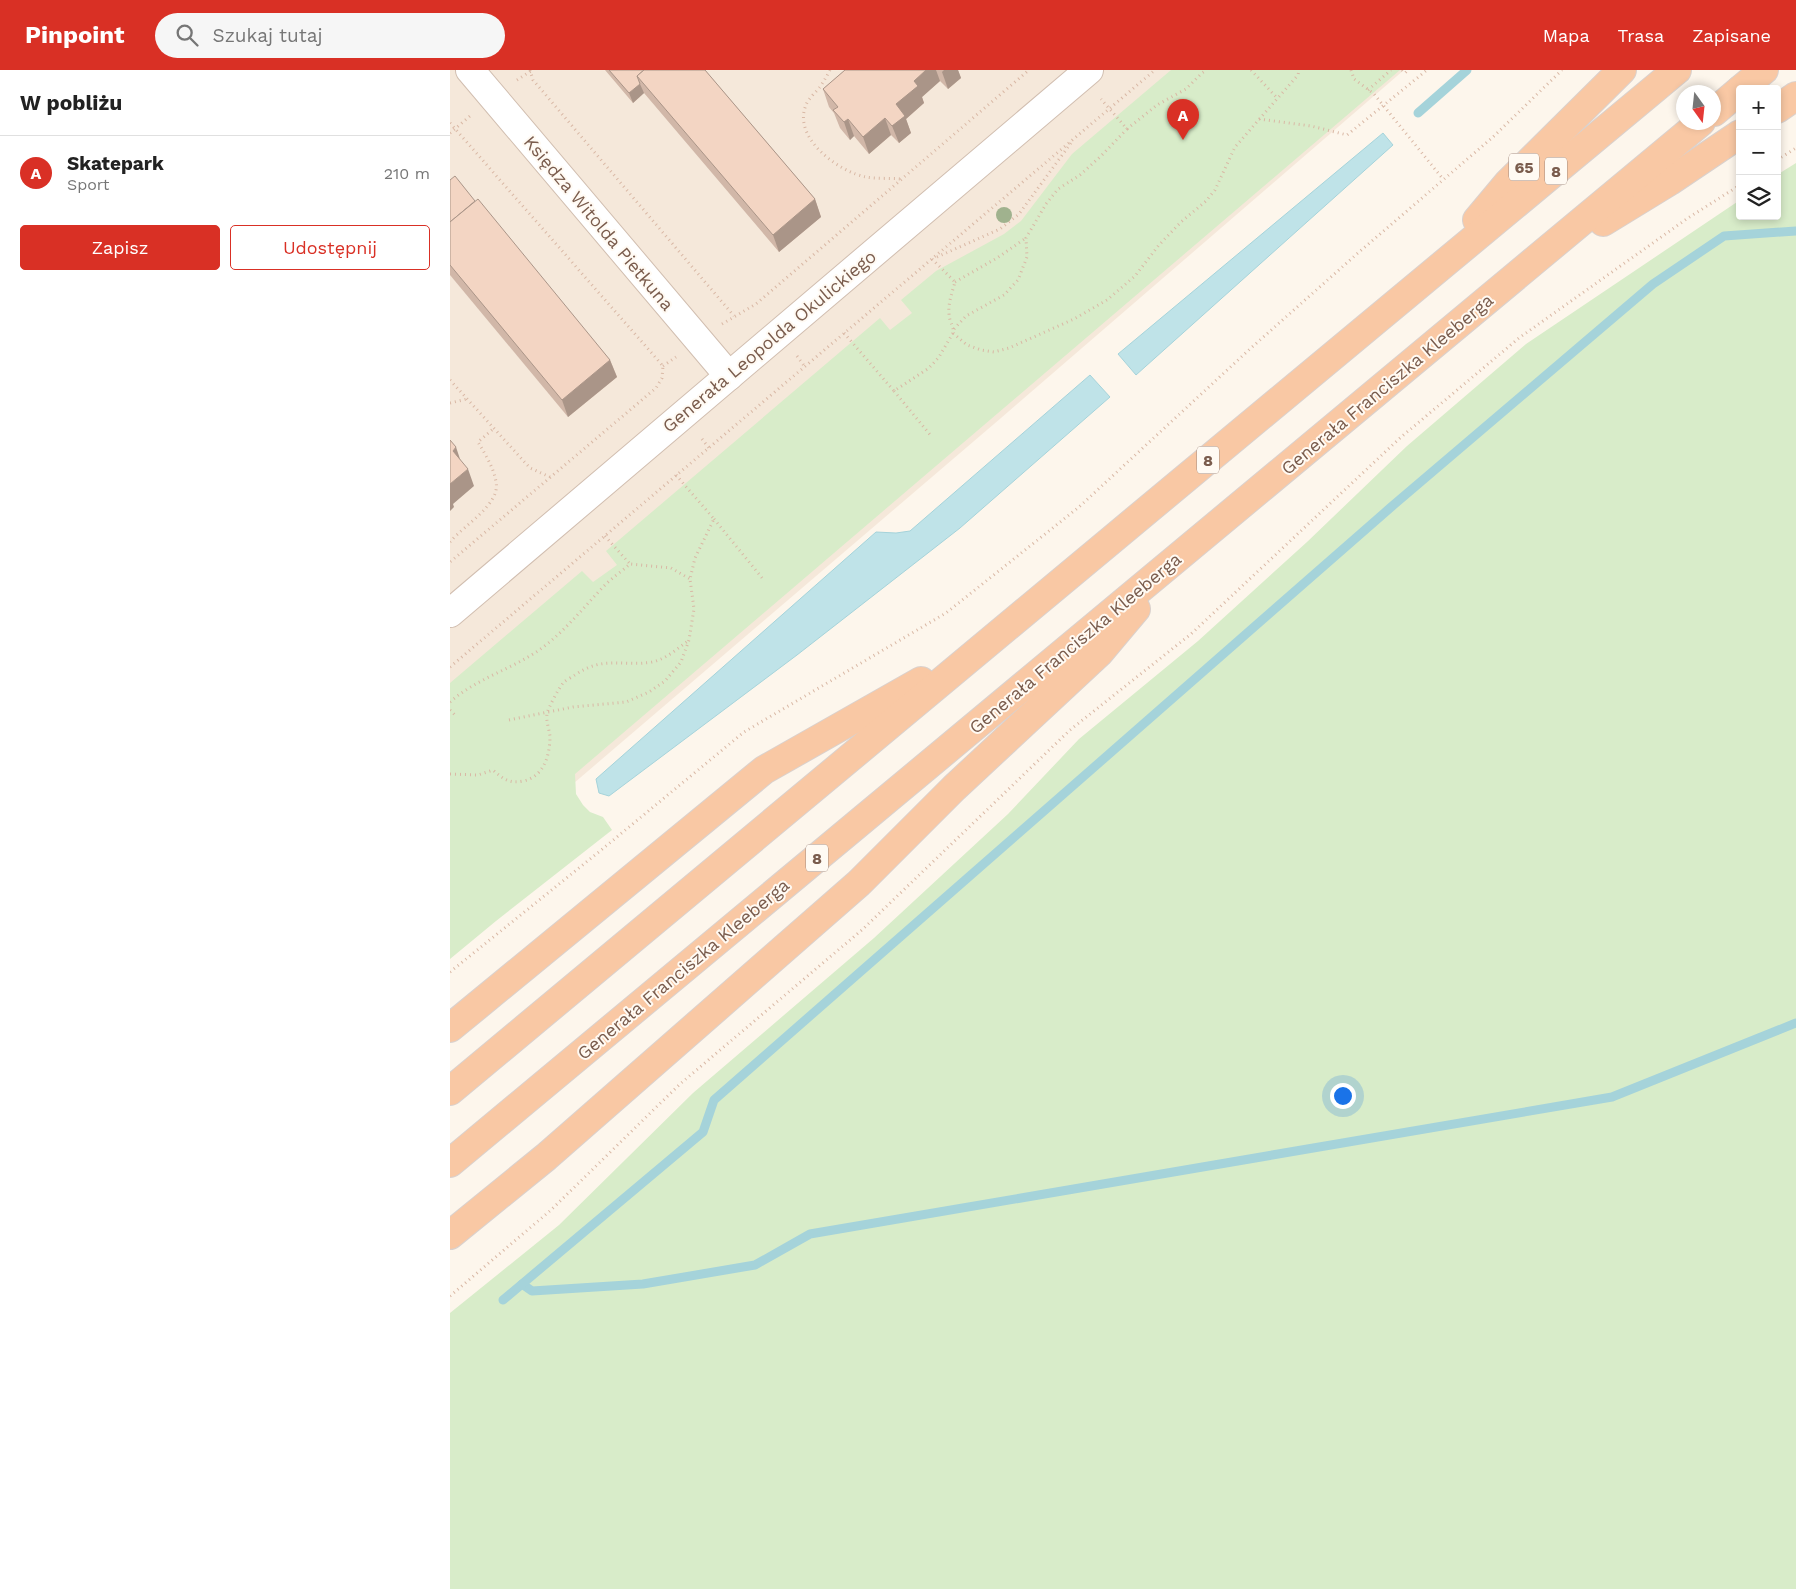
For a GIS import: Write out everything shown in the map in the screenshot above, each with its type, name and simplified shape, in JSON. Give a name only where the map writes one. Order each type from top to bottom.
[{"type":"highway","name":"65","points":[[1435,271],[1508,183],[1622,70]]},
{"type":"highway","name":"8","points":[[450,1091],[981,647],[1252,425],[1677,70]]},
{"type":"highway","points":[[1746,85],[1764,70]]},
{"type":"highway","points":[[1721,106],[1736,93]]},
{"type":"highway","points":[[1781,105],[1796,96]]},
{"type":"highway","name":"Generała Franciszka Kleeberga","points":[[450,1163],[1691,130]]},
{"type":"highway","points":[[1526,268],[1670,181],[1736,137]]},
{"type":"highway","points":[[450,1235],[546,1157],[859,883],[961,782],[1099,652],[1184,552]]},
{"type":"highway","points":[[450,1028],[764,770],[981,647]]},
{"type":"street","name":"Księdza Witolda Pietkuna","points":[[470,70],[729,376]]},
{"type":"street","name":"Generała Leopolda Okulickiego","points":[[450,613],[1085,73]]},
{"type":"path","points":[[530,70],[533,80],[734,316],[756,304],[1029,70]]},
{"type":"path","points":[[830,70],[806,105],[803,124],[813,144],[847,171],[866,177],[902,179]]},
{"type":"path","points":[[450,667],[1155,70]]},
{"type":"path","points":[[1207,70],[1186,89],[1157,106],[1127,129],[1080,175],[1058,189],[1046,204],[1026,238],[997,258],[955,282],[950,298],[949,316],[953,331],[967,345],[994,352],[1009,348],[1074,319],[1107,300],[1135,276],[1158,245],[1206,201],[1215,190],[1235,146],[1278,99],[1298,75],[1299,70]]},
{"type":"path","points":[[1251,70],[1278,99]]},
{"type":"path","points":[[1351,70],[1354,79],[1385,106],[1443,179]]},
{"type":"path","points":[[1368,90],[1391,70]]},
{"type":"path","points":[[1402,70],[1405,73],[1408,70]]},
{"type":"path","points":[[1259,119],[1312,126],[1347,136],[1427,70]]},
{"type":"path","points":[[450,972],[593,858],[744,732],[946,613],[1079,507],[1272,329],[1493,137],[1562,70]]},
{"type":"path","points":[[1085,73],[1127,129]]},
{"type":"path","points":[[450,123],[663,366],[662,378],[656,388],[450,561]]},
{"type":"path","points":[[932,259],[1000,229],[1019,214],[1074,139]]},
{"type":"path","points":[[1781,157],[1796,148]]},
{"type":"path","points":[[450,1296],[551,1210],[680,1084],[863,929],[1070,730],[1191,634],[1408,432],[1519,338],[1688,218],[1736,187]]},
{"type":"path","points":[[894,391],[929,368],[939,357],[953,331],[966,316],[1004,296],[1018,280],[1027,257],[1026,238]]},
{"type":"path","points":[[932,259],[955,282]]},
{"type":"path","points":[[844,333],[932,437]]},
{"type":"path","points":[[450,380],[530,468],[550,477]]},
{"type":"path","points":[[450,403],[467,399]]},
{"type":"path","points":[[450,542],[496,495],[497,483],[478,442],[493,429]]},
{"type":"path","points":[[676,474],[763,579]]},
{"type":"path","points":[[509,720],[573,707],[626,702],[649,692],[665,681],[681,662],[689,640],[694,609],[690,579],[695,558],[714,519]]},
{"type":"path","points":[[605,536],[630,564],[671,568],[690,579]]},
{"type":"path","points":[[450,702],[460,692],[504,671],[540,649],[567,628],[606,584],[630,564]]},
{"type":"path","points":[[450,774],[478,775],[493,770],[504,779],[515,783],[528,780],[539,772],[548,759],[550,738],[547,713],[564,683],[585,668],[605,662],[635,664],[654,662],[668,656],[689,640]]},
{"type":"path","points":[[450,710],[455,715]]},
{"type":"shaded area","points":[[450,70],[1404,70],[1001,418],[450,889]]},
{"type":"green space","points":[[1171,70],[1400,70],[575,774],[576,794],[583,805],[590,812],[603,817],[612,830],[450,959],[450,683],[582,571],[593,582],[617,565],[606,551],[880,318],[890,330],[912,313],[901,300],[936,271],[1004,234],[1021,221],[1072,154]]},
{"type":"green space","points":[[1796,163],[1796,1589],[450,1589],[450,1313],[559,1225],[693,1093],[874,938],[1008,814],[1079,739],[1198,641],[1307,542],[1407,446],[1526,344],[1736,203],[1736,220],[1781,220],[1781,172]]},
{"type":"water","points":[[1383,133],[1393,145],[1136,375],[1118,354]]},
{"type":"water","points":[[1090,375],[1110,397],[960,528],[797,655],[609,796],[599,793],[596,779],[876,532],[896,533],[910,531]]},
{"type":"building","points":[[609,70],[644,70],[637,76],[640,84],[629,93]]},
{"type":"building","points":[[644,70],[705,70],[815,199],[773,235],[637,76]]},
{"type":"building","points":[[845,70],[926,70],[914,81],[918,86],[896,104],[905,116],[892,126],[885,118],[863,137],[848,119],[844,122],[833,110],[838,107],[823,89]]},
{"type":"building","points":[[455,176],[475,201],[450,222],[450,180]]},
{"type":"building","points":[[478,199],[610,360],[562,400],[450,265],[450,222]]},
{"type":"building","points":[[450,440],[456,447],[453,451],[468,469],[450,484]]},
{"type":"waterway","points":[[1418,113],[1467,70]]},
{"type":"waterway","points":[[503,1300],[703,1132],[714,1100],[1390,508],[1653,284],[1724,236],[1796,231]]},
{"type":"waterway","points":[[522,1284],[532,1291],[643,1284],[755,1265],[810,1234],[1612,1097],[1796,1023]]},
{"type":"place","name":"Skatepark","points":[[1183,140]]}]
